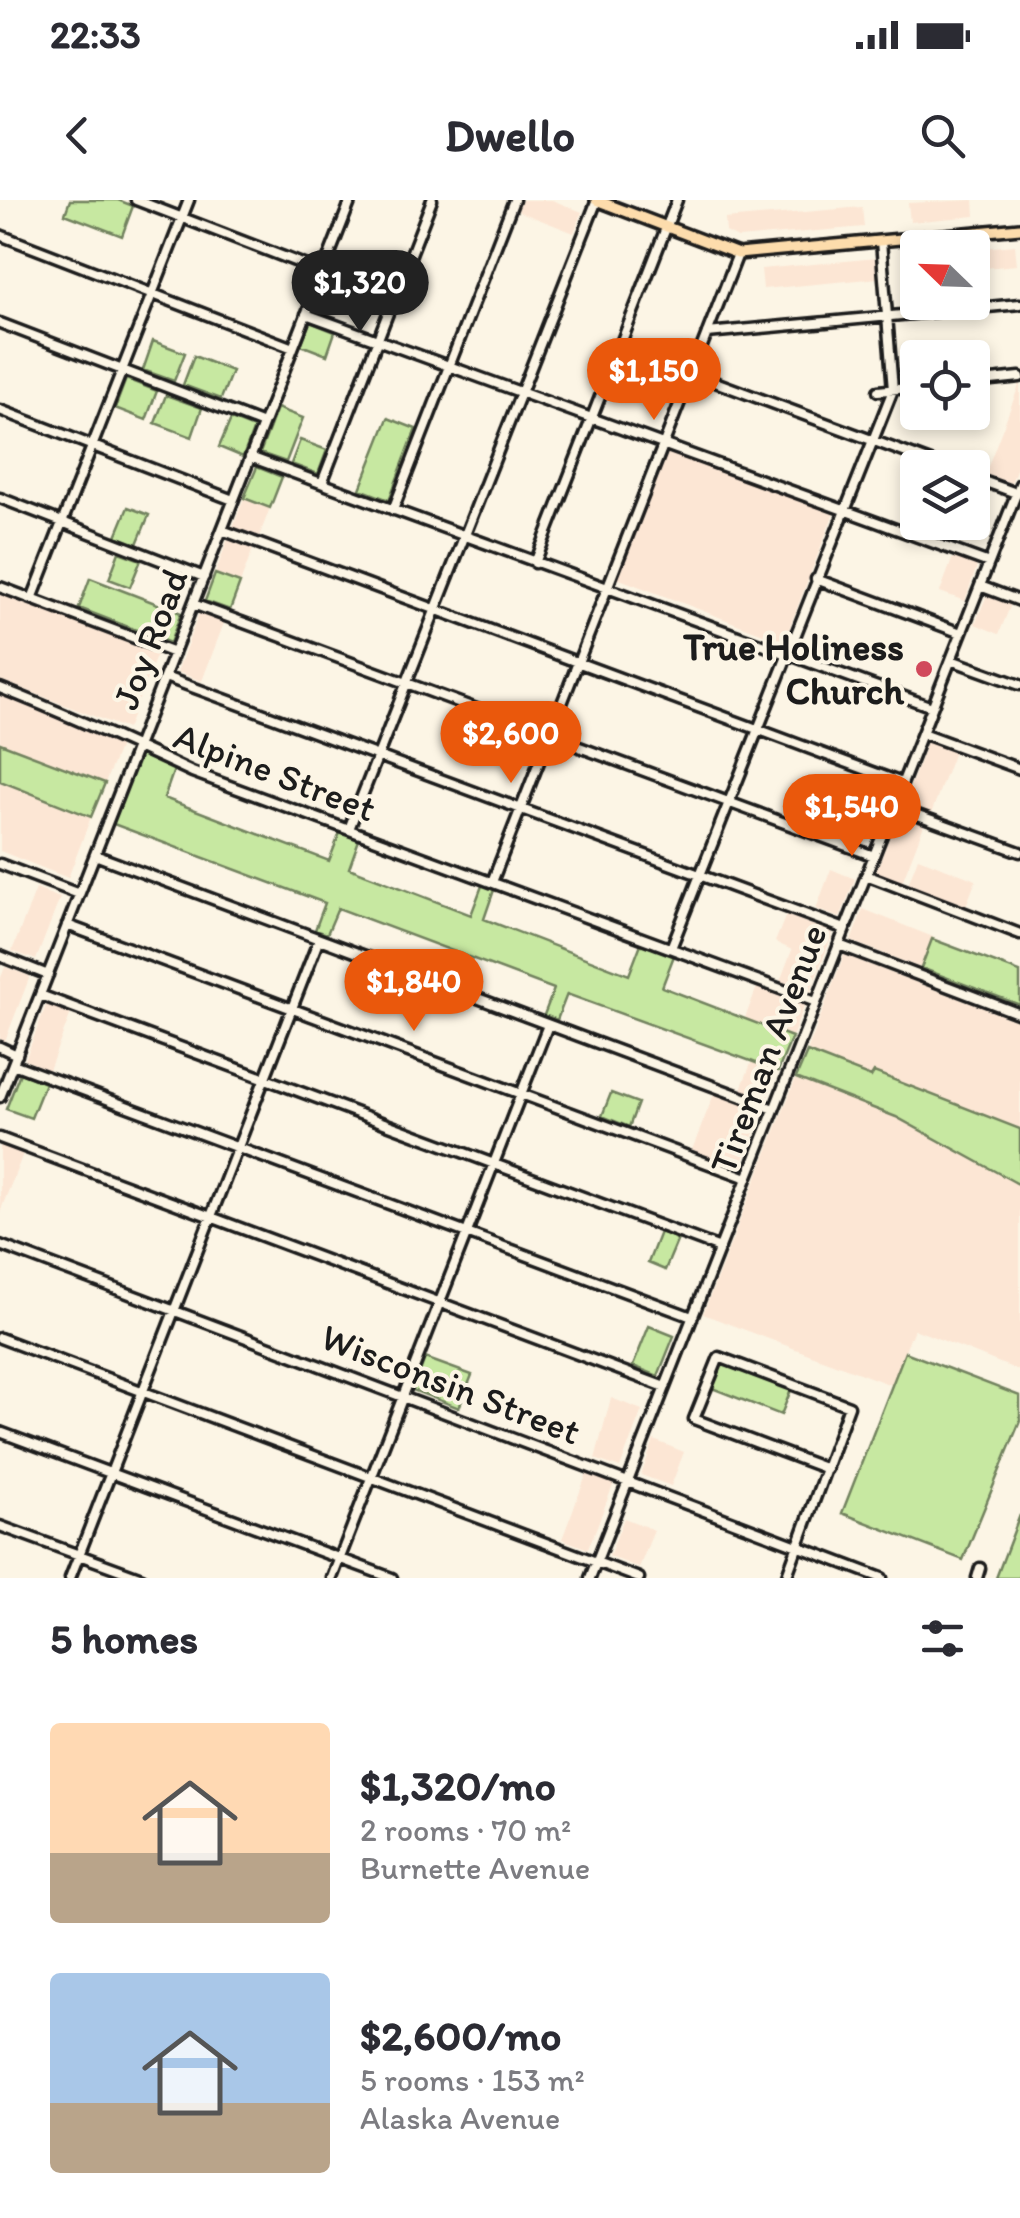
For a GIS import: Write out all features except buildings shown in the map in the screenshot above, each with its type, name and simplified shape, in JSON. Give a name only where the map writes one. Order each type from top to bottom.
[{"type":"main road","points":[[596,200],[738,254],[1020,228]]},
{"type":"street","points":[[136,200],[322,272]]},
{"type":"street","points":[[32,599],[188,200]]},
{"type":"street","name":"Joy Road","points":[[0,1097],[350,200]]},
{"type":"street","points":[[322,483],[432,200]]},
{"type":"street","points":[[393,510],[514,200]]},
{"type":"street","points":[[349,829],[596,200]]},
{"type":"street","points":[[536,563],[677,200]]},
{"type":"street","points":[[0,236],[293,348]]},
{"type":"street","points":[[671,948],[893,390],[882,241]]},
{"type":"street","points":[[492,882],[738,254]]},
{"type":"street","points":[[707,333],[1020,304]]},
{"type":"street","points":[[306,314],[988,563]]},
{"type":"street","points":[[0,323],[263,424]]},
{"type":"street","points":[[691,373],[900,450]]},
{"type":"street","points":[[990,380],[1020,377]]},
{"type":"street","points":[[878,391],[900,389]]},
{"type":"street","points":[[0,410],[234,500]]},
{"type":"street","points":[[250,457],[932,706]]},
{"type":"street","points":[[990,481],[1018,488]]},
{"type":"street","name":"Tireman Avenue","points":[[590,1578],[1018,488]]},
{"type":"street","points":[[0,498],[204,576]]},
{"type":"street","points":[[1008,513],[1020,517]]},
{"type":"street","points":[[222,530],[902,783]]},
{"type":"street","points":[[816,579],[961,633]]},
{"type":"street","points":[[0,586],[174,654]]},
{"type":"street","points":[[980,586],[1020,601]]},
{"type":"street","points":[[193,604],[874,856]]},
{"type":"street","points":[[951,660],[1020,685]]},
{"type":"street","points":[[165,677],[845,929]]},
{"type":"street","name":"Alpine Street","points":[[0,688],[349,829],[816,1002]]},
{"type":"street","points":[[922,734],[1020,770]]},
{"type":"street","points":[[893,806],[1020,852]]},
{"type":"street","points":[[95,856],[774,1109]]},
{"type":"street","points":[[0,864],[80,894]]},
{"type":"street","points":[[866,876],[1020,934]]},
{"type":"street","points":[[68,925],[747,1178]]},
{"type":"street","points":[[70,1578],[320,939]]},
{"type":"street","points":[[838,945],[1020,1014]]},
{"type":"street","points":[[0,956],[48,975]]},
{"type":"street","points":[[40,995],[720,1248]]},
{"type":"street","points":[[332,1578],[548,1024]]},
{"type":"street","points":[[0,1048],[15,1059],[238,1148],[692,1318]]},
{"type":"street","points":[[0,1138],[665,1387]]},
{"type":"street","name":"Wisconsin Street","points":[[0,1245],[882,1578]]},
{"type":"street","points":[[0,1338],[639,1578]]},
{"type":"street","points":[[786,1578],[814,1508],[850,1406],[721,1355],[694,1418],[827,1470]]},
{"type":"street","points":[[0,1432],[392,1578]]},
{"type":"street","points":[[0,1526],[142,1578]]},
{"type":"shaded area","points":[[522,200],[552,200],[582,212],[574,233],[518,211]]},
{"type":"shaded area","points":[[974,200],[975,216],[910,222],[908,203]]},
{"type":"shaded area","points":[[862,207],[864,227],[738,238],[726,232],[725,219]]},
{"type":"shaded area","points":[[1015,245],[1017,265],[990,267],[990,247]]},
{"type":"shaded area","points":[[877,258],[879,278],[763,289],[761,269]]},
{"type":"shaded area","points":[[1020,383],[1020,459],[1011,483],[990,476],[990,461]]},
{"type":"shaded area","points":[[667,450],[834,513],[784,642],[617,578]]},
{"type":"shaded area","points":[[244,498],[270,508],[259,537],[233,527]]},
{"type":"shaded area","points":[[228,539],[253,549],[240,583],[215,574]]},
{"type":"shaded area","points":[[953,557],[977,566],[965,601],[940,592]]},
{"type":"shaded area","points":[[0,593],[157,654],[127,729],[0,680]]},
{"type":"shaded area","points":[[987,595],[1011,604],[999,634],[975,624]]},
{"type":"shaded area","points":[[199,613],[224,623],[202,681],[177,672]]},
{"type":"shaded area","points":[[0,695],[121,743],[105,783],[0,743]]},
{"type":"shaded area","points":[[927,742],[954,752],[931,814],[904,803]]},
{"type":"shaded area","points":[[0,781],[91,817],[68,878],[0,851]]},
{"type":"shaded area","points":[[898,815],[924,825],[902,882],[876,872]]},
{"type":"shaded area","points":[[918,858],[976,880],[966,906],[908,884]]},
{"type":"shaded area","points":[[831,869],[855,879],[840,918],[816,909]]},
{"type":"shaded area","points":[[36,889],[60,898],[36,960],[12,951]]},
{"type":"shaded area","points":[[863,909],[933,937],[921,968],[851,941]]},
{"type":"shaded area","points":[[786,915],[833,933],[810,993],[780,981],[792,950],[775,942]]},
{"type":"shaded area","points":[[844,955],[1020,1022],[1020,1130],[874,1072],[872,1077],[807,1052]]},
{"type":"shaded area","points":[[5,967],[30,976],[5,1041],[0,1039],[0,980]]},
{"type":"shaded area","points":[[757,987],[805,1004],[792,1037],[745,1018]]},
{"type":"shaded area","points":[[47,1003],[71,1013],[49,1070],[25,1060]]},
{"type":"shaded area","points":[[752,1061],[778,1071],[767,1099],[741,1089]]},
{"type":"shaded area","points":[[796,1078],[896,1117],[1020,1185],[1020,1371],[914,1329],[891,1385],[703,1314]]},
{"type":"shaded area","points":[[714,1094],[762,1112],[740,1169],[692,1150]]},
{"type":"shaded area","points":[[0,1145],[23,1154],[0,1212]]},
{"type":"shaded area","points":[[611,1398],[642,1410],[620,1468],[595,1459]]},
{"type":"shaded area","points":[[654,1440],[684,1452],[671,1486],[641,1475]]},
{"type":"shaded area","points":[[587,1473],[614,1483],[588,1549],[562,1539]]},
{"type":"shaded area","points":[[624,1518],[654,1530],[639,1568],[609,1556]]},
{"type":"green space","points":[[70,200],[118,200],[133,206],[122,236],[65,214]]},
{"type":"green space","points":[[310,322],[335,332],[327,355],[301,345]]},
{"type":"green space","points":[[153,341],[185,353],[174,381],[143,370]]},
{"type":"green space","points":[[194,356],[232,371],[221,399],[183,385]]},
{"type":"green space","points":[[126,379],[157,391],[146,420],[115,408]]},
{"type":"green space","points":[[166,395],[202,408],[192,437],[155,423]]},
{"type":"green space","points":[[277,408],[303,418],[286,462],[260,453]]},
{"type":"green space","points":[[388,418],[416,429],[389,500],[360,489]]},
{"type":"green space","points":[[231,419],[254,428],[243,457],[219,447]]},
{"type":"green space","points":[[300,440],[327,450],[318,474],[291,464]]},
{"type":"green space","points":[[257,467],[282,477],[270,508],[244,498]]},
{"type":"green space","points":[[128,507],[149,515],[137,544],[116,536]]},
{"type":"green space","points":[[119,552],[141,560],[130,587],[109,579]]},
{"type":"green space","points":[[215,574],[240,583],[230,610],[205,601]]},
{"type":"green space","points":[[90,578],[181,613],[170,643],[79,608]]},
{"type":"green space","points":[[0,743],[105,783],[91,817],[0,781]]},
{"type":"green space","points":[[136,750],[176,764],[164,798],[329,861],[341,830],[360,837],[349,868],[471,915],[483,883],[495,887],[484,919],[629,975],[642,941],[675,953],[662,987],[792,1037],[778,1071],[567,994],[557,1020],[544,1015],[554,989],[338,908],[327,934],[315,930],[325,903],[108,822]]},
{"type":"green space","points":[[932,939],[1020,972],[1020,1005],[921,968]]},
{"type":"green space","points":[[807,1052],[871,1077],[874,1072],[1020,1129],[1020,1185],[896,1117],[796,1078]]},
{"type":"green space","points":[[20,1073],[45,1083],[31,1118],[6,1109]]},
{"type":"green space","points":[[611,1093],[638,1103],[629,1127],[602,1116]]},
{"type":"green space","points":[[660,1232],[678,1239],[665,1270],[648,1263]]},
{"type":"green space","points":[[649,1326],[674,1336],[658,1376],[633,1366]]},
{"type":"green space","points":[[905,1352],[1020,1396],[1020,1421],[963,1560],[842,1513]]},
{"type":"green space","points":[[425,1358],[472,1375],[459,1408],[413,1390]]},
{"type":"green space","points":[[722,1363],[791,1390],[781,1415],[712,1388]]},
{"type":"green space","points":[[1020,1515],[1020,1578],[996,1578]]},
{"type":"place","name":"True Holiness Church","points":[[924,669]]}]
